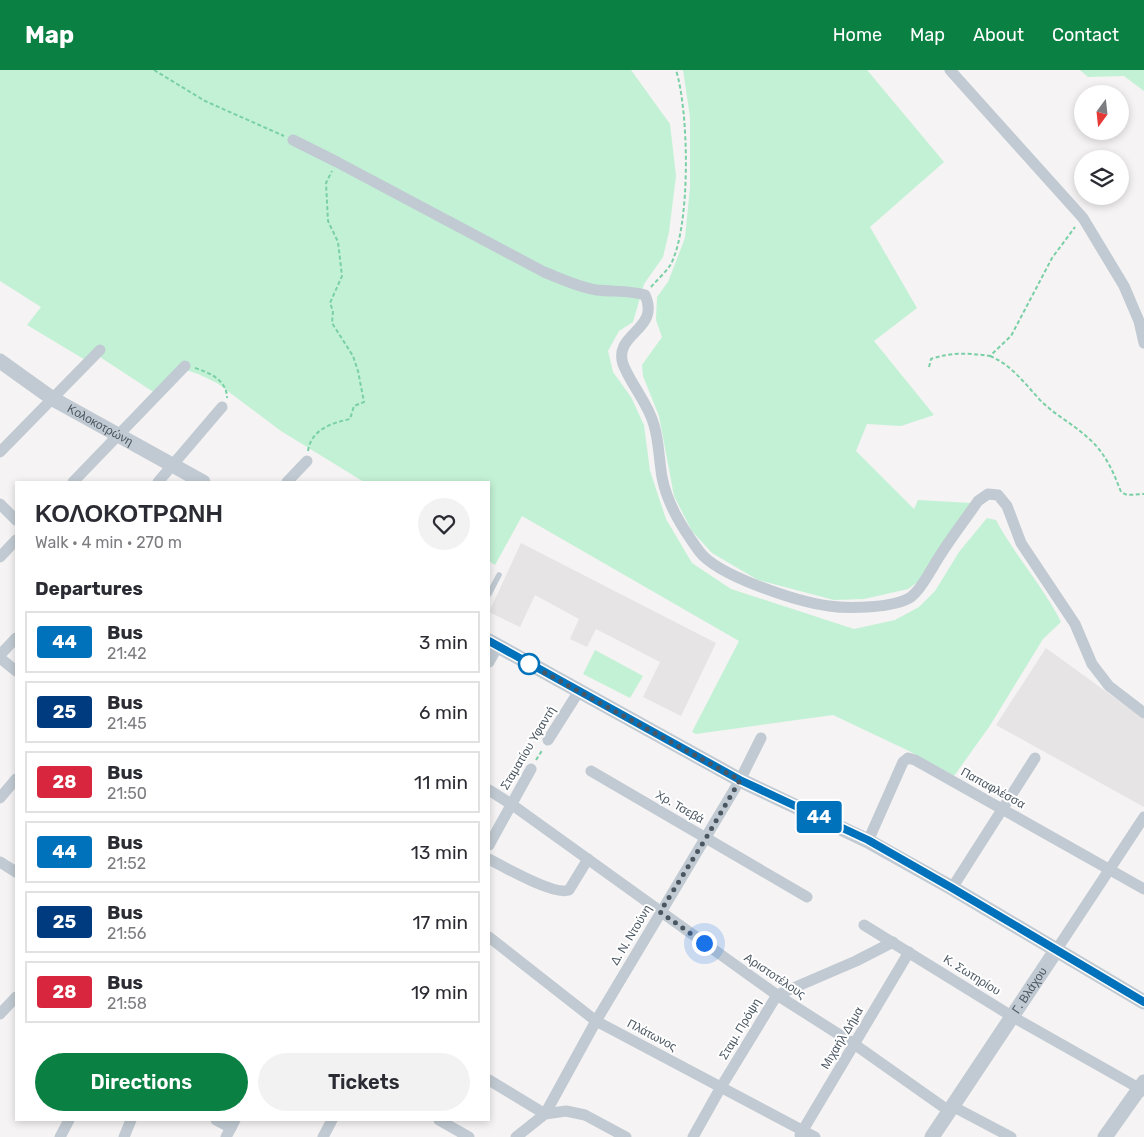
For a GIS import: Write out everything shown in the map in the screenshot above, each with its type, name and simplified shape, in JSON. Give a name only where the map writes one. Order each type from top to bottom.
[{"type":"street","points":[[950,70],[1083,218],[1124,286],[1139,322],[1144,343]]},
{"type":"street","points":[[293,140],[536,267],[579,287],[637,292],[644,295],[649,304],[648,314],[646,320],[624,344],[623,363],[654,425],[662,479],[672,509],[700,554],[721,570],[764,588],[829,606],[861,608],[897,602],[910,598],[924,583],[933,566],[978,502],[988,494],[998,495],[1007,506],[1021,543],[1075,624],[1092,664],[1109,686],[1144,713]]},
{"type":"street","points":[[0,452],[100,350]]},
{"type":"street","name":"Κολοκοτρώνη","points":[[0,362],[53,399],[201,481]]},
{"type":"street","points":[[74,481],[119,437],[185,366]]},
{"type":"street","points":[[159,481],[222,407]]},
{"type":"street","points":[[288,481],[307,461]]},
{"type":"street","points":[[0,504],[15,519]]},
{"type":"street","points":[[0,558],[15,541]]},
{"type":"street","points":[[15,639],[0,657],[15,670]]},
{"type":"street","points":[[490,658],[493,644],[740,780],[868,840],[1057,949],[1144,1002]]},
{"type":"street","name":"Σταματίου Υφαντή","points":[[548,740],[579,691]]},
{"type":"street","name":"Δ. Ν. Ντούνη","points":[[516,1137],[545,1114],[596,1021],[740,780],[761,738]]},
{"type":"street","name":"Παπαφλέσσα","points":[[868,840],[902,762],[908,758],[915,760],[1144,889]]},
{"type":"street","points":[[952,888],[1035,758]]},
{"type":"street","name":"Σταματίου Υφαντή","points":[[490,843],[531,769]]},
{"type":"street","name":"Χρ. Τσεβά","points":[[591,771],[807,897]]},
{"type":"street","points":[[0,798],[15,780]]},
{"type":"street","name":"Αριστοτέλους","points":[[490,791],[777,995],[951,1109],[1011,1137]]},
{"type":"street","name":"Γ. Βλάχου","points":[[932,1137],[1144,817]]},
{"type":"street","points":[[490,860],[531,880],[557,891],[565,892],[569,890],[588,859]]},
{"type":"street","points":[[0,862],[15,871]]},
{"type":"street","name":"Κ. Σωτηρίου","points":[[864,926],[894,942],[1013,1017],[1143,1087]]},
{"type":"street","name":"Πλάτωνος","points":[[490,938],[596,1021],[721,1087],[801,1134],[815,1137]]},
{"type":"street","name":"Σταμ. Πρόψη","points":[[694,1137],[721,1087],[777,995],[856,961],[894,942]]},
{"type":"street","name":"Μιχαήλ Δήμα","points":[[801,1134],[909,952]]},
{"type":"street","points":[[0,995],[12,1000],[0,1014]]},
{"type":"street","points":[[490,1081],[545,1114],[566,1111],[585,1115],[626,1137]]},
{"type":"street","points":[[1105,1137],[1143,1087]]},
{"type":"street","points":[[60,1137],[68,1121]]},
{"type":"street","points":[[124,1137],[132,1121]]},
{"type":"street","points":[[218,1121],[231,1128]]},
{"type":"street","points":[[323,1137],[331,1121]]},
{"type":"street","points":[[441,1121],[469,1137]]},
{"type":"lane","points":[[490,592],[499,575]]},
{"type":"path","points":[[154,70],[204,101],[243,120],[293,140]]},
{"type":"path","points":[[644,295],[670,265],[679,240],[685,198],[685,145],[680,84],[676,70]]},
{"type":"path","points":[[307,461],[309,446],[315,434],[323,428],[350,419],[354,406],[364,402],[358,371],[352,356],[332,324],[333,311],[330,303],[338,288],[342,276],[342,268],[338,242],[328,221],[326,183],[337,162]]},
{"type":"path","points":[[990,356],[1011,336],[1052,258],[1068,234],[1083,218]]},
{"type":"path","points":[[929,367],[931,359],[952,353],[990,356],[1010,366],[1043,403],[1088,437],[1103,453],[1113,470],[1121,492],[1127,495],[1144,494]]},
{"type":"path","points":[[185,366],[201,370],[220,380],[227,390],[227,398],[222,407]]},
{"type":"path","name":"Σταματίου Υφαντή","points":[[531,769],[548,740]]},
{"type":"shaded area","points":[[521,543],[716,643],[681,716],[643,697],[660,662],[596,629],[587,647],[570,639],[579,619],[535,595],[520,627],[490,612]]},
{"type":"shaded area","points":[[1046,648],[1144,719],[1144,807],[996,725]]},
{"type":"green space","points":[[0,70],[631,70],[670,124],[676,176],[669,232],[663,257],[644,284],[633,322],[619,331],[608,351],[613,372],[631,397],[644,425],[650,471],[666,519],[692,563],[731,589],[854,629],[895,620],[919,607],[935,591],[959,552],[987,518],[996,520],[1061,622],[1043,639],[989,727],[954,776],[909,751],[833,715],[696,734],[692,732],[739,641],[522,516],[495,565],[490,562],[490,481],[362,481],[281,431],[217,383],[198,374],[186,370],[161,397],[100,357],[92,364],[27,325],[41,307],[0,281]]},
{"type":"green space","points":[[683,70],[867,70],[944,162],[870,227],[917,308],[874,341],[934,415],[901,426],[867,424],[856,451],[914,509],[918,500],[971,503],[919,581],[908,589],[864,599],[834,600],[758,580],[712,553],[692,531],[674,496],[659,416],[643,376],[642,365],[662,337],[656,320],[657,297],[668,282],[685,238],[690,187],[690,117]]},
{"type":"green space","points":[[1080,70],[1144,70],[1144,91],[1124,76],[1088,77]]},
{"type":"green space","points":[[595,650],[643,676],[630,698],[583,674]]},
{"type":"bus line","name":"44","points":[[490,642],[740,780],[868,840],[1057,949],[1144,1002]]},
{"type":"route","points":[[529,664],[740,780],[660,912],[704,943]]}]
